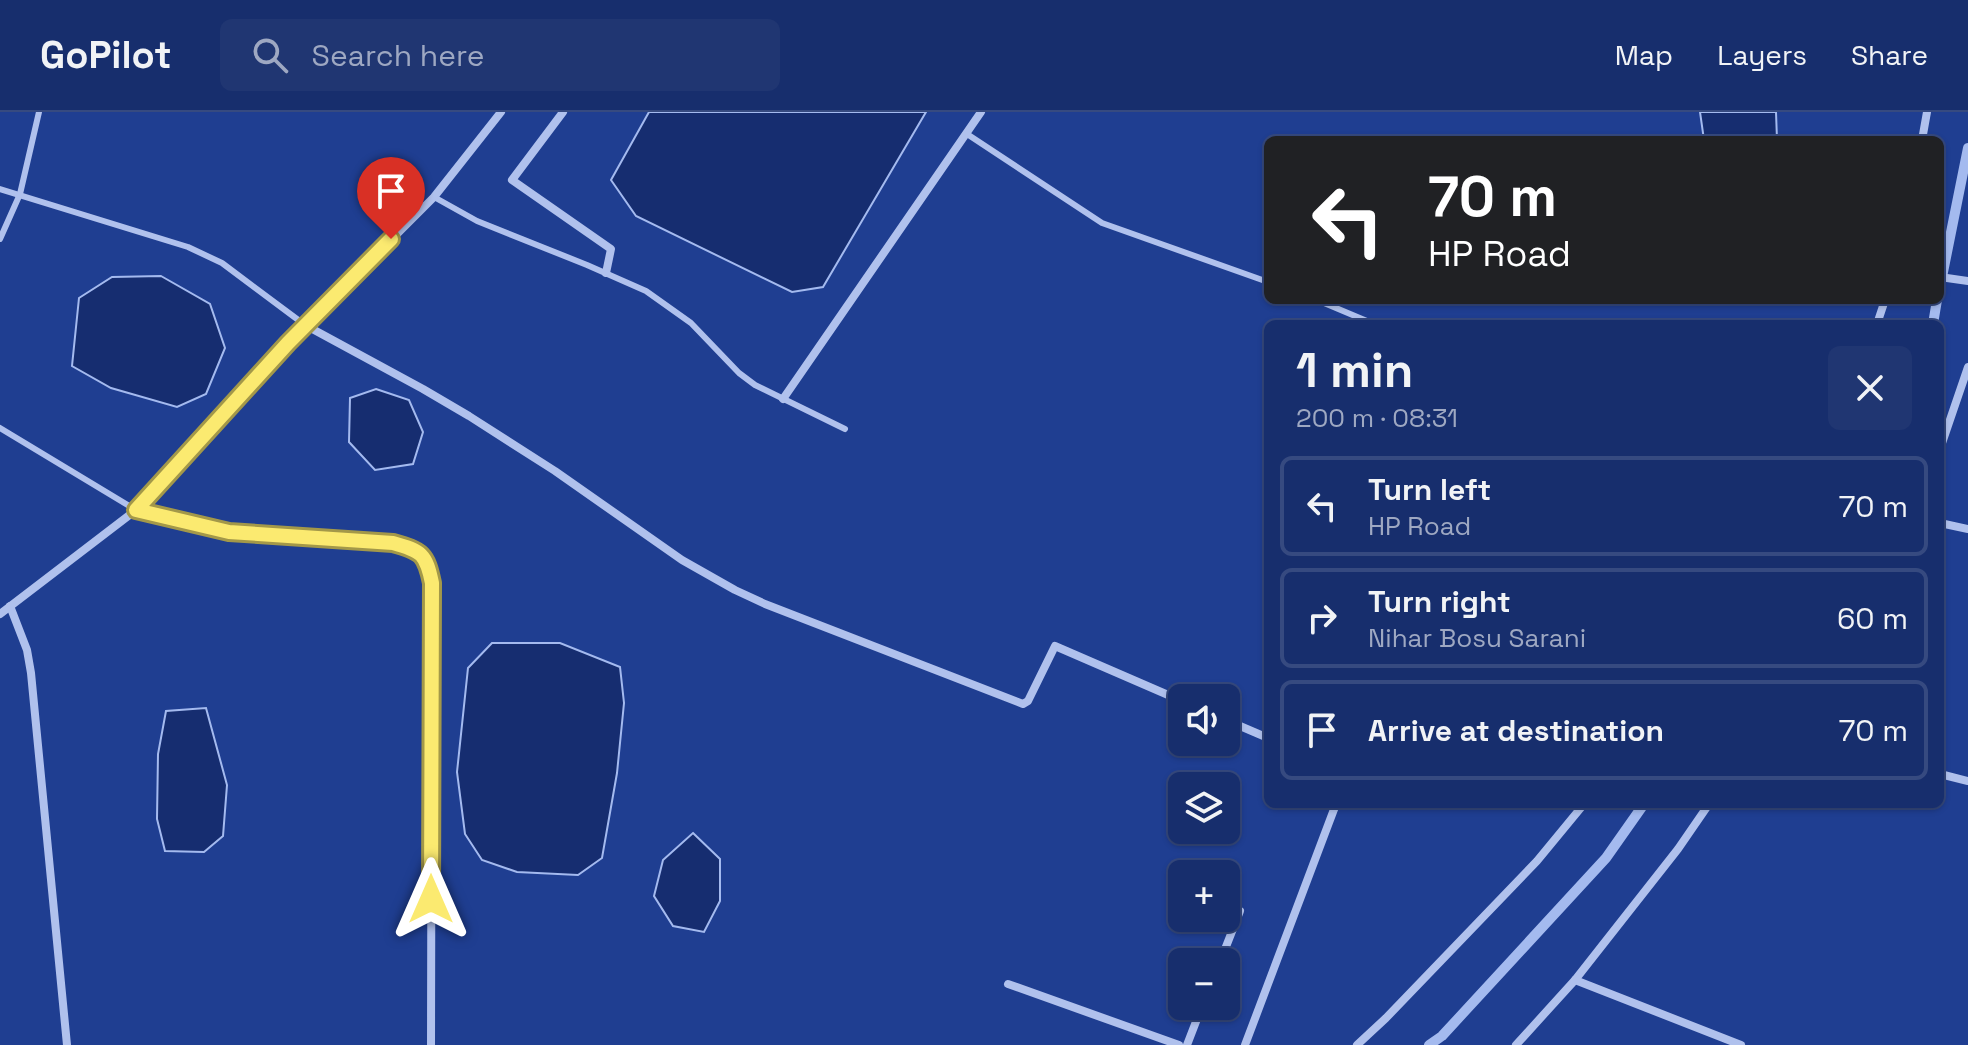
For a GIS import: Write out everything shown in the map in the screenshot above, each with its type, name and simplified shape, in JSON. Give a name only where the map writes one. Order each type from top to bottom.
[{"type":"street","points":[[0,614],[136,510],[305,325],[434,197],[501,112]]},
{"type":"street","points":[[563,112],[512,180],[611,249],[606,273]]},
{"type":"street","points":[[783,399],[981,112]]},
{"type":"street","points":[[1923,136],[1927,112]]},
{"type":"street","points":[[1944,278],[1968,281]]},
{"type":"street","points":[[305,325],[469,416],[555,471],[682,560],[765,604],[1023,704],[1028,701],[1055,646],[1168,695]]},
{"type":"street","points":[[1944,437],[1968,367]]},
{"type":"street","points":[[136,510],[229,532],[393,543],[415,549],[428,562],[432,583],[431,1045]]},
{"type":"street","points":[[1944,524],[1968,529]]},
{"type":"street","points":[[10,606],[27,650],[31,673],[67,1045]]},
{"type":"street","points":[[1240,726],[1264,736]]},
{"type":"street","points":[[1944,775],[1968,781]]},
{"type":"street","points":[[1245,1045],[1334,808]]},
{"type":"street","points":[[1357,1045],[1537,861],[1581,808]]},
{"type":"street","points":[[1516,1045],[1575,980],[1678,849],[1706,808]]},
{"type":"street","points":[[1575,980],[1741,1045]]},
{"type":"street","points":[[1008,984],[1179,1045]]},
{"type":"street","points":[[1187,1045],[1197,1020]]},
{"type":"lane","points":[[0,239],[20,194],[39,112]]},
{"type":"lane","points":[[967,134],[1102,223],[1264,281]]},
{"type":"lane","points":[[0,189],[209,255],[305,325]]},
{"type":"lane","points":[[434,197],[477,221],[646,291],[691,323],[739,373],[755,385],[845,429]]},
{"type":"lane","points":[[1326,304],[1364,320]]},
{"type":"lane","points":[[0,428],[136,510]]},
{"type":"water","points":[[649,112],[926,112],[823,287],[792,292],[636,216],[611,180]]},
{"type":"water","points":[[1700,112],[1776,112],[1777,136],[1703,136]]},
{"type":"water","points":[[161,276],[210,304],[225,348],[206,394],[177,407],[111,388],[72,366],[79,298],[112,277]]},
{"type":"water","points":[[376,389],[409,400],[423,432],[413,464],[375,470],[349,442],[350,398]]},
{"type":"water","points":[[492,643],[560,643],[620,667],[624,703],[617,773],[602,858],[578,875],[517,872],[482,860],[465,834],[457,772],[468,668]]},
{"type":"water","points":[[206,708],[227,785],[223,836],[204,852],[165,851],[157,819],[158,754],[166,711]]},
{"type":"water","points":[[693,833],[720,859],[720,901],[704,932],[673,926],[654,896],[663,860]]},
{"type":"waterway","points":[[1944,267],[1968,148]]},
{"type":"waterway","points":[[1934,320],[1936,304]]},
{"type":"waterway","points":[[1429,1045],[1442,1036],[1606,858],[1641,808]]},
{"type":"route","points":[[391,239],[288,343],[136,510],[229,532],[393,543],[415,549],[428,562],[432,583],[431,899]]}]
